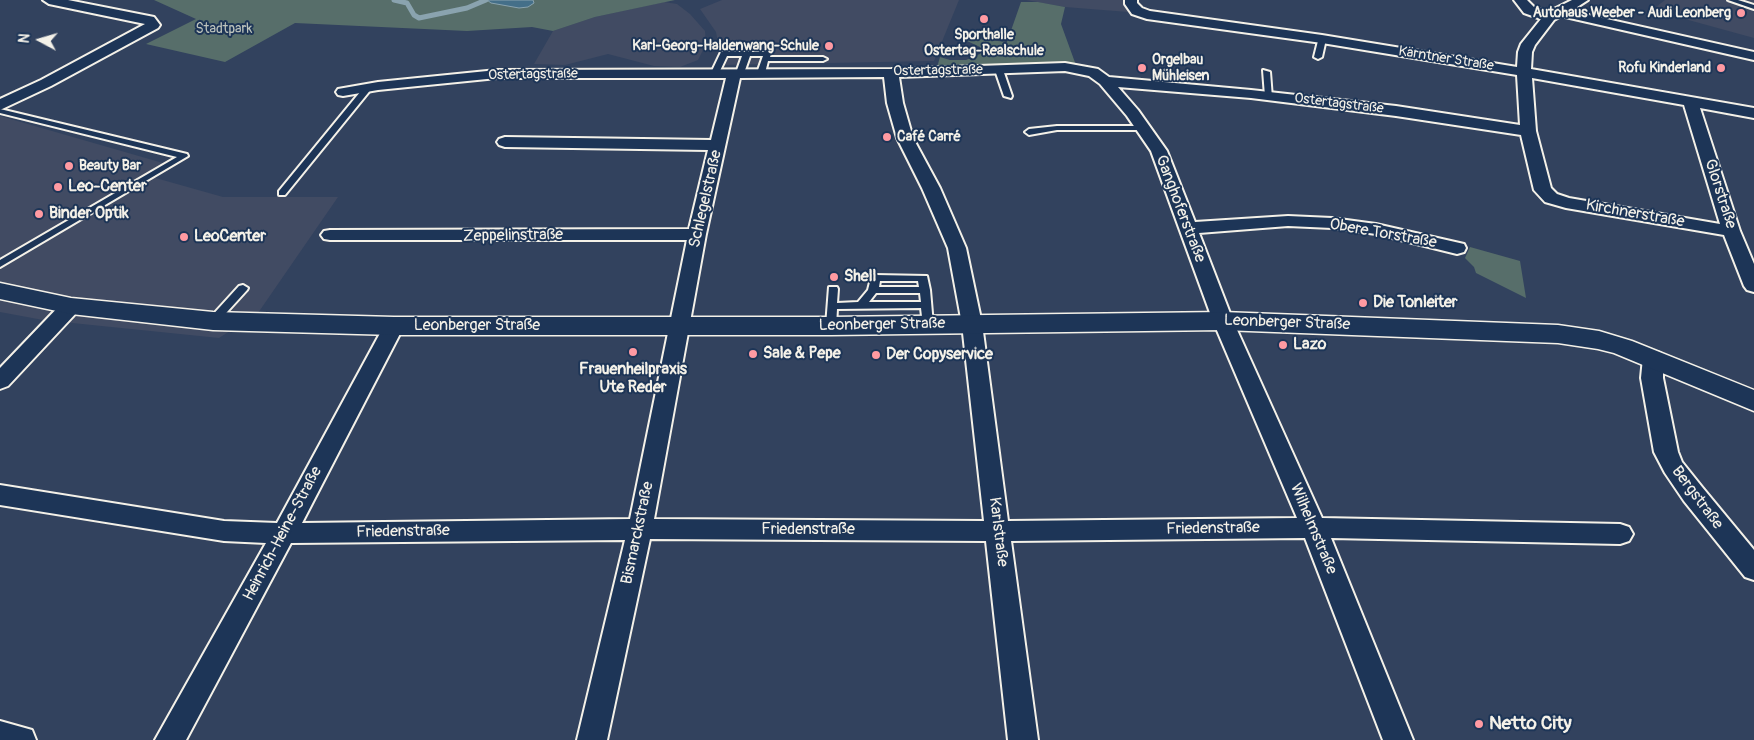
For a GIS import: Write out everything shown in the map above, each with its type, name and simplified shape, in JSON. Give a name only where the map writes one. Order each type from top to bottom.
[{"type":"street","points":[[1,108],[153,25],[149,20],[49,0]]},
{"type":"street","points":[[1520,0],[1529,10],[1754,56]]},
{"type":"street","points":[[1528,131],[1524,72],[1528,44],[1555,14],[1582,0]]},
{"type":"street","name":"Kärntner Straße","points":[[1134,5],[1147,15],[1322,39],[1524,72],[1754,113]]},
{"type":"street","points":[[0,94],[76,58],[111,47]]},
{"type":"street","name":"Ostertagstraße","points":[[343,92],[497,74],[737,73],[763,66],[891,73],[1077,68],[1092,72],[1105,80],[1396,111],[1528,131]]},
{"type":"street","name":"Schlegelstraße","points":[[679,325],[697,234],[737,73]]},
{"type":"street","name":"Karlstraße","points":[[891,73],[894,103],[905,138],[931,188],[957,248],[972,324],[999,531],[1023,740]]},
{"type":"street","name":"Ganghoferstraße","points":[[1105,80],[1144,128],[1159,151],[1223,321]]},
{"type":"street","name":"Glorstraße","points":[[1690,101],[1731,231],[1754,286]]},
{"type":"street","name":"Kirchnerstraße","points":[[1528,131],[1543,190],[1551,198],[1566,203],[1731,231]]},
{"type":"street","points":[[505,142],[718,144]]},
{"type":"street","name":"Obere Torstraße","points":[[1188,228],[1288,222],[1332,223],[1376,229],[1457,248]]},
{"type":"street","name":"Zeppelinstraße","points":[[330,235],[697,234]]},
{"type":"street","name":"Leonberger Straße","points":[[0,291],[72,306],[213,321],[394,326],[679,325],[832,316],[927,315],[972,324],[1223,321],[1558,334],[1599,340],[1653,358],[1754,402]]},
{"type":"street","points":[[0,381],[72,306]]},
{"type":"street","name":"Wilhelmstraße","points":[[1223,321],[1314,528],[1398,740]]},
{"type":"street","name":"Bismarckstraße","points":[[592,740],[640,530],[679,325]]},
{"type":"street","name":"Heinrich-Heine-Straße","points":[[170,740],[284,534],[394,326]]},
{"type":"street","name":"Bergstraße","points":[[1653,358],[1652,378],[1666,452],[1673,467],[1754,569]]},
{"type":"street","name":"Friedenstraße","points":[[0,495],[224,531],[284,534],[640,530],[999,531],[1314,528],[1620,534]]},
{"type":"street","points":[[0,735],[20,740]]},
{"type":"lane","points":[[1731,0],[1754,7]]},
{"type":"lane","points":[[1318,57],[1322,39]]},
{"type":"lane","points":[[715,73],[724,54],[767,54],[763,66],[823,59]]},
{"type":"lane","points":[[737,73],[747,54]]},
{"type":"lane","points":[[999,70],[1008,96]]},
{"type":"lane","points":[[1266,72],[1269,96]]},
{"type":"lane","points":[[282,194],[368,88]]},
{"type":"lane","points":[[0,264],[184,156],[1,108]]},
{"type":"lane","points":[[1029,132],[1057,128],[1144,128]]},
{"type":"lane","points":[[213,321],[243,288]]},
{"type":"lane","points":[[832,289],[832,316],[861,306],[927,315],[924,290],[873,290],[861,306]]},
{"type":"shaded area","points":[[487,0],[533,0],[534,3],[528,7],[519,8],[491,3]]},
{"type":"shaded area","name":"Karl-Georg-Haldenwang-Schule","points":[[722,0],[959,0],[934,61],[722,65],[716,32],[700,9]]},
{"type":"shaded area","points":[[1026,0],[1131,0],[1137,11],[1065,7]]},
{"type":"shaded area","points":[[1665,0],[1754,0],[1754,38],[1652,10]]},
{"type":"shaded area","points":[[664,2],[677,4],[690,14],[705,31],[706,44],[698,60],[680,67],[654,66],[608,54],[565,65],[534,64],[553,31],[595,17]]},
{"type":"shaded area","points":[[0,116],[163,163],[145,175],[223,197],[338,197],[258,313],[219,338],[43,320],[0,312]]},
{"type":"green space","name":"Stadtpark","points":[[154,0],[675,0],[595,17],[553,31],[532,27],[467,31],[295,23],[225,62],[146,44],[196,19]]},
{"type":"green space","points":[[1021,2],[1038,2],[1065,7],[1061,24],[1077,68],[936,71],[940,57],[950,60],[966,60],[980,54],[980,47],[967,41],[970,38],[1007,42]]},
{"type":"green space","points":[[1470,247],[1520,261],[1526,298],[1476,273],[1474,267],[1465,258]]},
{"type":"waterway","points":[[394,0],[407,3],[414,15],[419,18],[467,8],[486,0]]},
{"type":"place","name":"Autohaus Weeber - Audi Leonberg","points":[[1741,13]]},
{"type":"place","name":"Sporthalle Ostertag-Realschule","points":[[984,19]]},
{"type":"place","name":"Karl-Georg-Haldenwang-Schule","points":[[829,46]]},
{"type":"place","name":"Orgelbau Mühleisen","points":[[1142,68]]},
{"type":"place","name":"Rofu Kinderland","points":[[1721,68]]},
{"type":"place","name":"Café Carré","points":[[887,137]]},
{"type":"place","name":"Beauty Bar","points":[[69,166]]},
{"type":"place","name":"Leo-Center","points":[[58,187]]},
{"type":"place","name":"Binder Optik","points":[[39,214]]},
{"type":"place","name":"LeoCenter","points":[[184,237]]},
{"type":"place","name":"Shell","points":[[834,277]]},
{"type":"place","name":"Die Tonleiter","points":[[1363,303]]},
{"type":"place","name":"Lazo","points":[[1283,345]]},
{"type":"place","name":"Frauenheilpraxis Ute Reder","points":[[633,352]]},
{"type":"place","name":"Sale & Pepe","points":[[753,354]]},
{"type":"place","name":"Der Copyservice","points":[[876,355]]},
{"type":"place","name":"Netto City","points":[[1479,724]]}]
